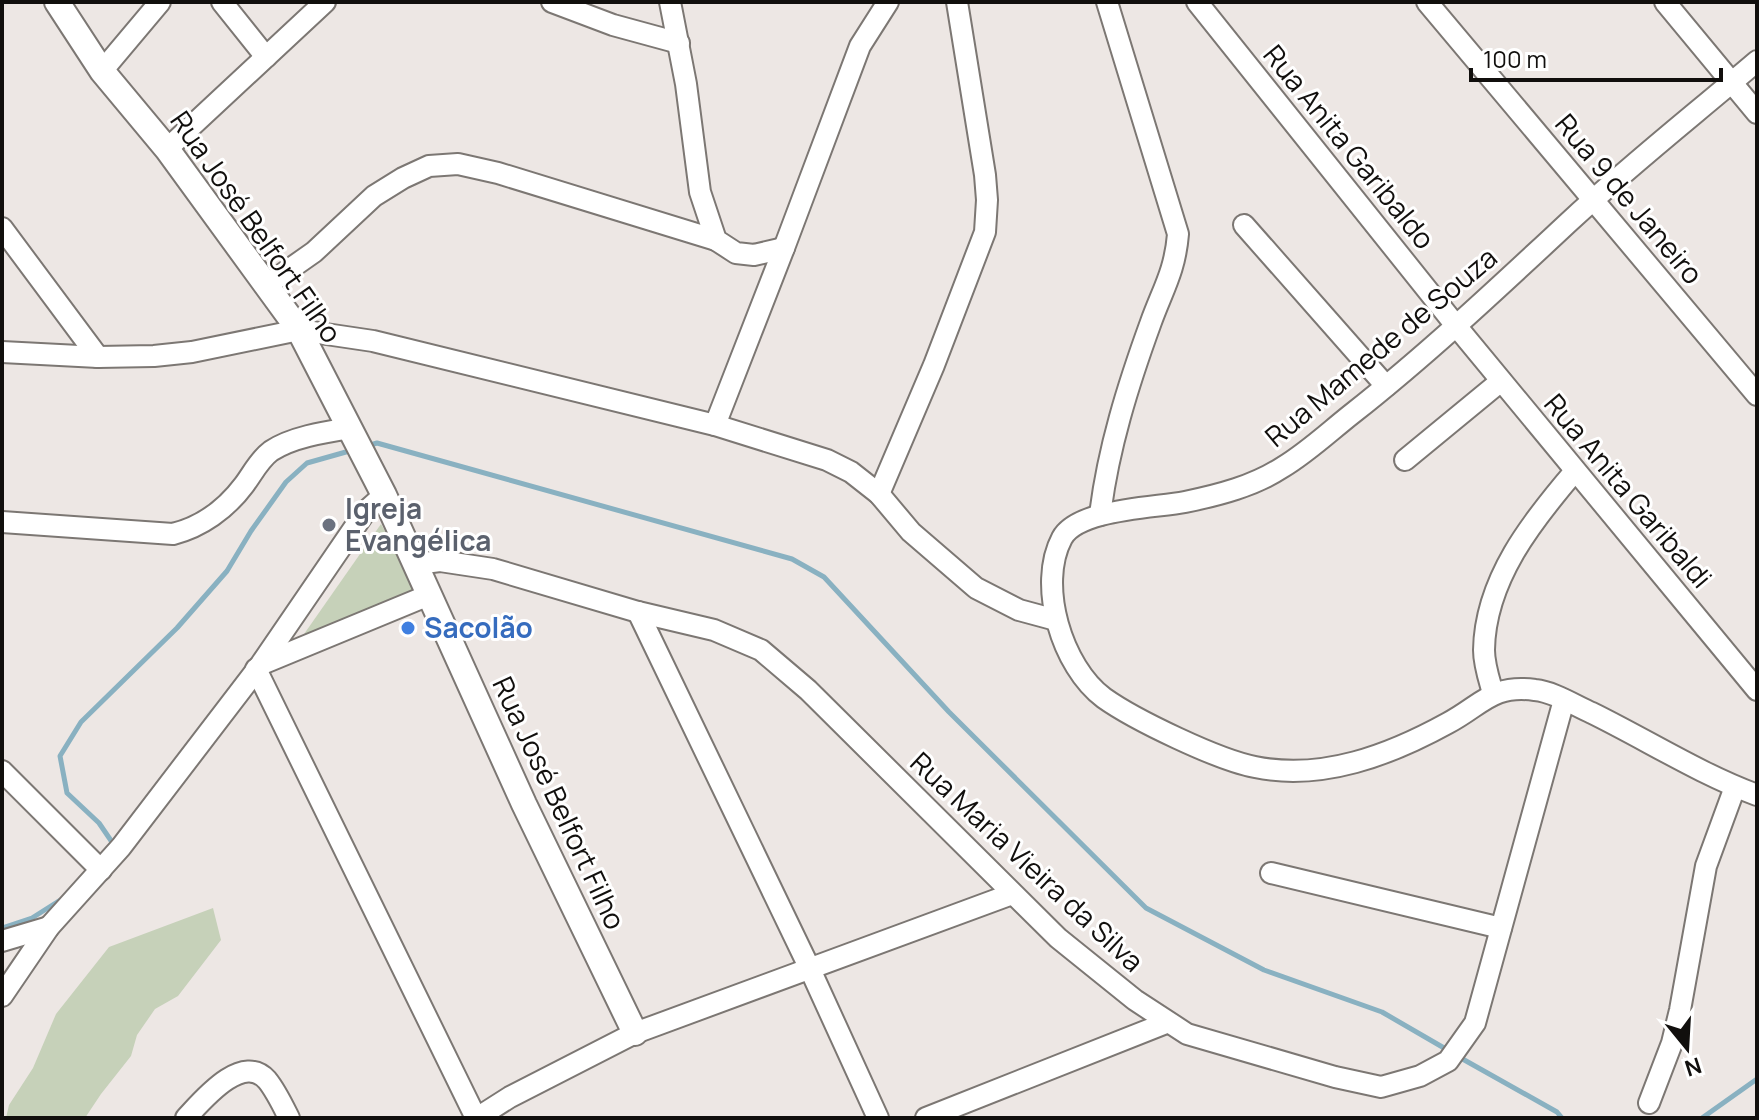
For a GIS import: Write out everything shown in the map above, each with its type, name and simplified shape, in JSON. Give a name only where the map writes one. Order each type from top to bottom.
[{"type":"street","name":"Rua José Belfort Filho","points":[[57,2],[102,71],[167,149],[299,330],[384,495],[524,804],[635,1033]]},
{"type":"street","points":[[102,71],[160,2]]},
{"type":"street","points":[[222,2],[266,57]]},
{"type":"street","points":[[167,149],[325,2]]},
{"type":"street","points":[[552,2],[613,25],[679,43]]},
{"type":"street","points":[[670,2],[679,43],[700,192],[716,240]]},
{"type":"street","points":[[715,425],[860,46],[888,2]]},
{"type":"street","points":[[879,494],[934,365],[985,232],[985,175],[957,2]]},
{"type":"street","points":[[1100,515],[1109,456],[1151,321],[1172,274],[1178,234],[1107,2]]},
{"type":"street","name":"Rua Anita Garibaldo","points":[[1197,2],[1457,327]]},
{"type":"street","name":"Rua 9 de Janeiro","points":[[1427,2],[1757,395]]},
{"type":"street","points":[[1665,2],[1757,113]]},
{"type":"street","name":"Rua Mamede de Souza","points":[[1493,693],[1451,722],[1388,752],[1342,767],[1308,770],[1260,768],[1235,762],[1171,734],[1104,698],[1088,684],[1076,667],[1056,620],[1052,592],[1057,551],[1064,534],[1078,523],[1100,515],[1187,502],[1247,486],[1285,466],[1457,327],[1593,200],[1757,61]]},
{"type":"street","points":[[267,285],[314,252],[374,196],[429,166],[458,164],[498,173],[716,240],[736,253],[754,255],[784,248]]},
{"type":"street","points":[[1244,225],[1386,386]]},
{"type":"street","points":[[2,228],[98,357]]},
{"type":"street","name":"Rua Anita Garibaldi","points":[[1457,327],[1757,690]]},
{"type":"street","points":[[2,352],[98,357],[154,356],[192,352],[299,330],[373,341],[715,425],[827,460],[859,477],[879,494],[911,532],[976,588],[1019,610],[1056,620]]},
{"type":"street","points":[[1405,460],[1501,381]]},
{"type":"street","points":[[2,522],[173,534],[186,531],[213,515],[274,449],[350,428]]},
{"type":"street","points":[[1575,471],[1544,507],[1507,566],[1489,614],[1484,650],[1493,693],[1539,690],[1757,795]]},
{"type":"street","points":[[2,996],[49,927],[162,795],[259,667],[365,512],[384,495]]},
{"type":"street","name":"Rua Maria Vieira da Silva","points":[[416,564],[440,561],[493,569],[638,612],[714,630],[761,650],[808,690],[1058,938],[1166,1023],[1187,1034],[1335,1077],[1381,1087],[1420,1076],[1455,1053],[1475,1023],[1564,700]]},
{"type":"street","points":[[259,667],[429,595]]},
{"type":"street","points":[[638,612],[878,1118]]},
{"type":"street","points":[[259,667],[477,1118],[510,1097],[635,1033],[1012,894]]},
{"type":"street","points":[[2,771],[98,867]]},
{"type":"street","points":[[1649,1103],[1672,1043],[1680,1010],[1706,866],[1735,787]]},
{"type":"street","points":[[1271,873],[1501,928]]},
{"type":"street","points":[[2,941],[49,927]]},
{"type":"street","points":[[926,1118],[1166,1023]]},
{"type":"street","points":[[186,1118],[233,1075],[249,1073],[259,1074],[267,1080],[289,1118]]},
{"type":"green space","points":[[381,524],[418,590],[295,647]]},
{"type":"green space","points":[[213,908],[221,940],[178,996],[155,1009],[137,1035],[131,1056],[85,1118],[6,1118],[9,1105],[33,1068],[56,1014],[109,947]]},
{"type":"waterway","points":[[367,446],[377,443],[792,559],[824,577],[949,712],[1146,908],[1264,970],[1382,1012],[1451,1052]]},
{"type":"waterway","points":[[114,845],[99,823],[67,793],[60,756],[81,722],[177,628],[227,571],[286,482],[307,463],[353,450]]},
{"type":"waterway","points":[[2,928],[32,918],[62,899]]},
{"type":"waterway","points":[[1459,1057],[1557,1112],[1562,1118]]},
{"type":"waterway","points":[[1702,1118],[1757,1079]]},
{"type":"place","name":"Igreja Evangélica","points":[[329,525]]},
{"type":"place","name":"Sacolão","points":[[408,628]]}]
